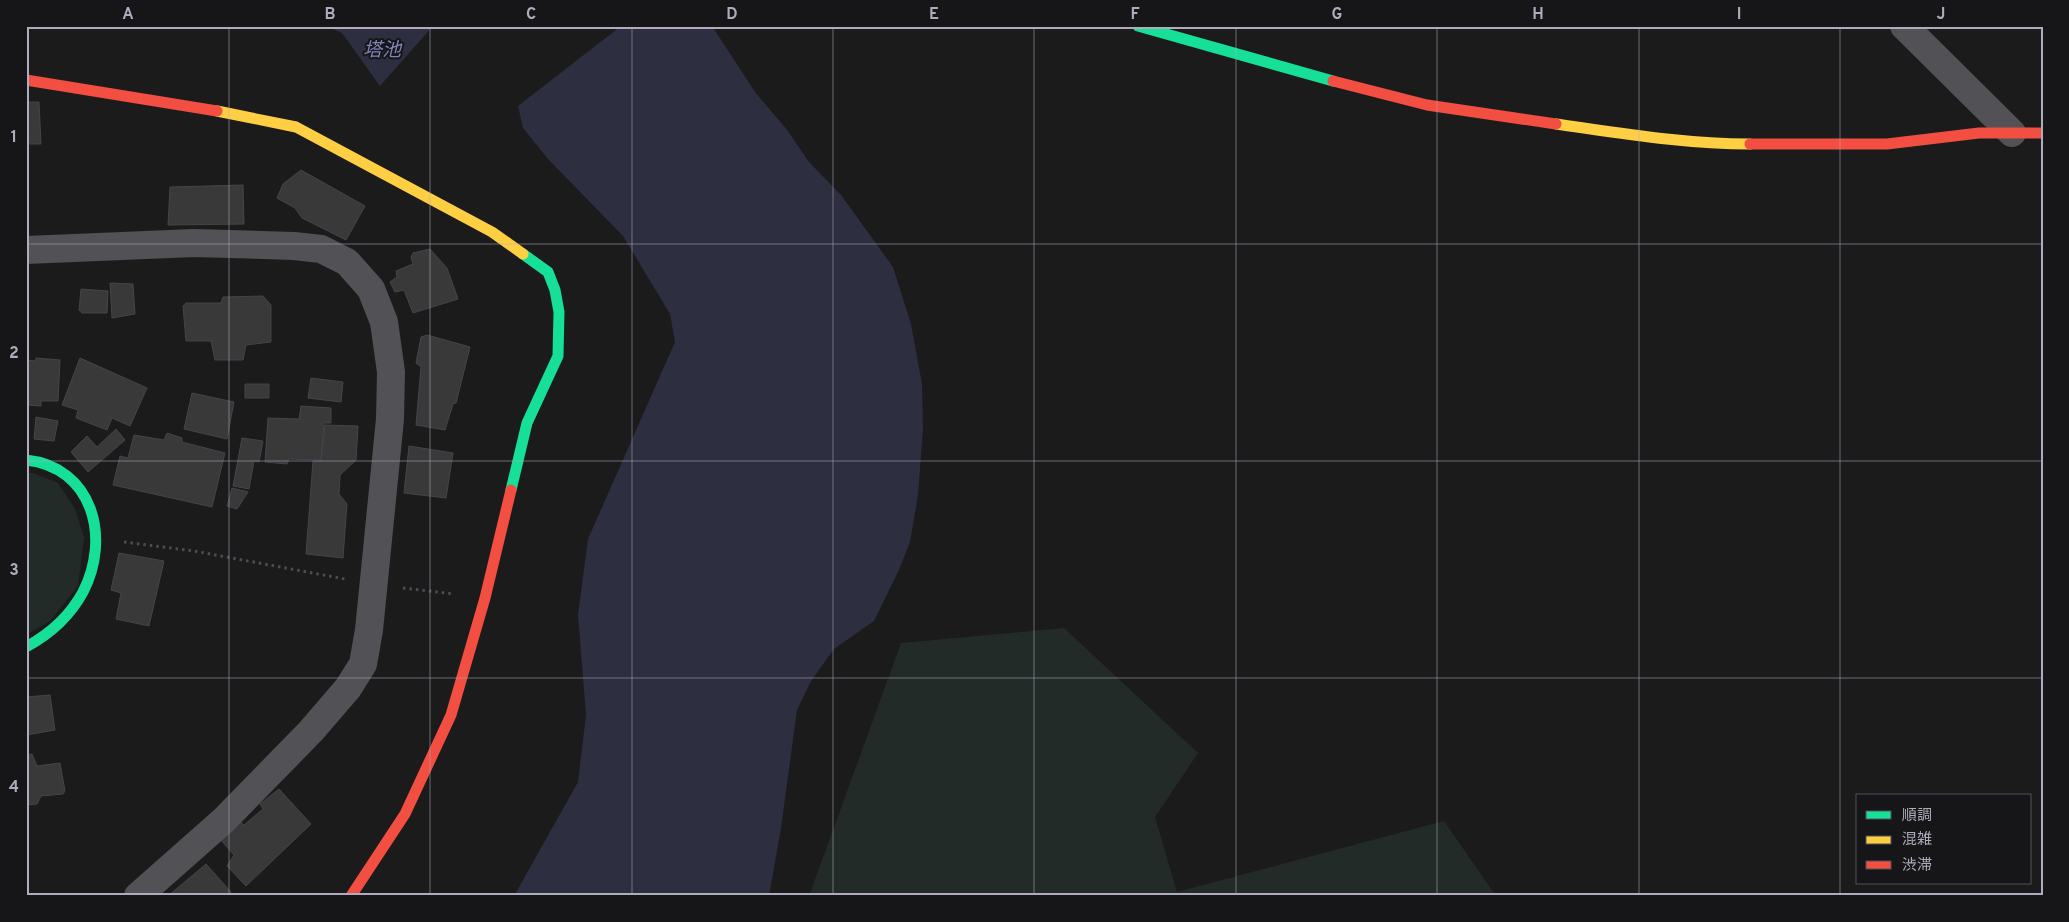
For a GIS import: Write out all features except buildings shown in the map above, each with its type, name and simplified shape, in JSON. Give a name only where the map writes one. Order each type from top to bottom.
[{"type":"street","points":[[1138,26],[1292,71],[1427,104],[1631,135],[1719,144],[1887,144],[1978,133],[2043,133]]},
{"type":"street","points":[[1904,26],[2012,133]]},
{"type":"street","points":[[26,80],[217,111],[296,127],[492,232],[548,272],[555,290],[559,312],[558,356],[527,423],[485,598],[451,715],[404,814],[351,896]]},
{"type":"street","points":[[26,250],[194,243],[294,246],[321,249],[347,262],[371,289],[384,322],[391,372],[390,419],[363,664],[348,688],[311,732],[224,820],[138,896]]},
{"type":"street","points":[[26,460],[62,470],[80,488],[94,515],[94,560],[84,591],[45,638],[26,647]]},
{"type":"path","points":[[94,538],[194,551],[373,584],[485,598]]},
{"type":"shaded area","points":[[26,473],[33,473],[58,483],[75,509],[84,537],[78,586],[50,621],[26,635]]},
{"type":"shaded area","points":[[1064,628],[1198,753],[1155,817],[1177,892],[1444,821],[1496,896],[809,896],[901,643]]},
{"type":"water","name":"塔池","points":[[326,26],[433,26],[380,86],[342,33]]},
{"type":"water","points":[[621,26],[712,26],[755,92],[788,131],[809,162],[841,195],[893,267],[911,324],[922,384],[923,429],[918,495],[910,542],[898,572],[874,621],[834,649],[811,681],[797,710],[781,828],[769,896],[514,896],[578,782],[586,715],[578,615],[588,539],[675,342],[670,314],[623,236],[548,159],[523,128],[518,106]]},
{"type":"traffic: fast","points":[[1138,26],[1333,81]]},
{"type":"traffic: fast","points":[[511,490],[527,423],[558,356],[559,312],[555,290],[548,272],[523,254]]},
{"type":"traffic: fast","points":[[26,460],[49,465],[67,476],[81,491],[90,508],[95,528],[95,550],[91,571],[78,601],[59,624],[26,647]]},
{"type":"traffic: slow","points":[[217,111],[296,127],[492,232],[523,254]]},
{"type":"traffic: slow","points":[[1556,124],[1677,140],[1750,144]]},
{"type":"traffic: jam","points":[[26,80],[217,111]]},
{"type":"traffic: jam","points":[[1333,81],[1427,105],[1556,124]]},
{"type":"traffic: jam","points":[[1750,144],[1887,144],[1979,133],[2043,133]]},
{"type":"traffic: jam","points":[[351,896],[405,814],[451,715],[485,598],[511,490]]}]
